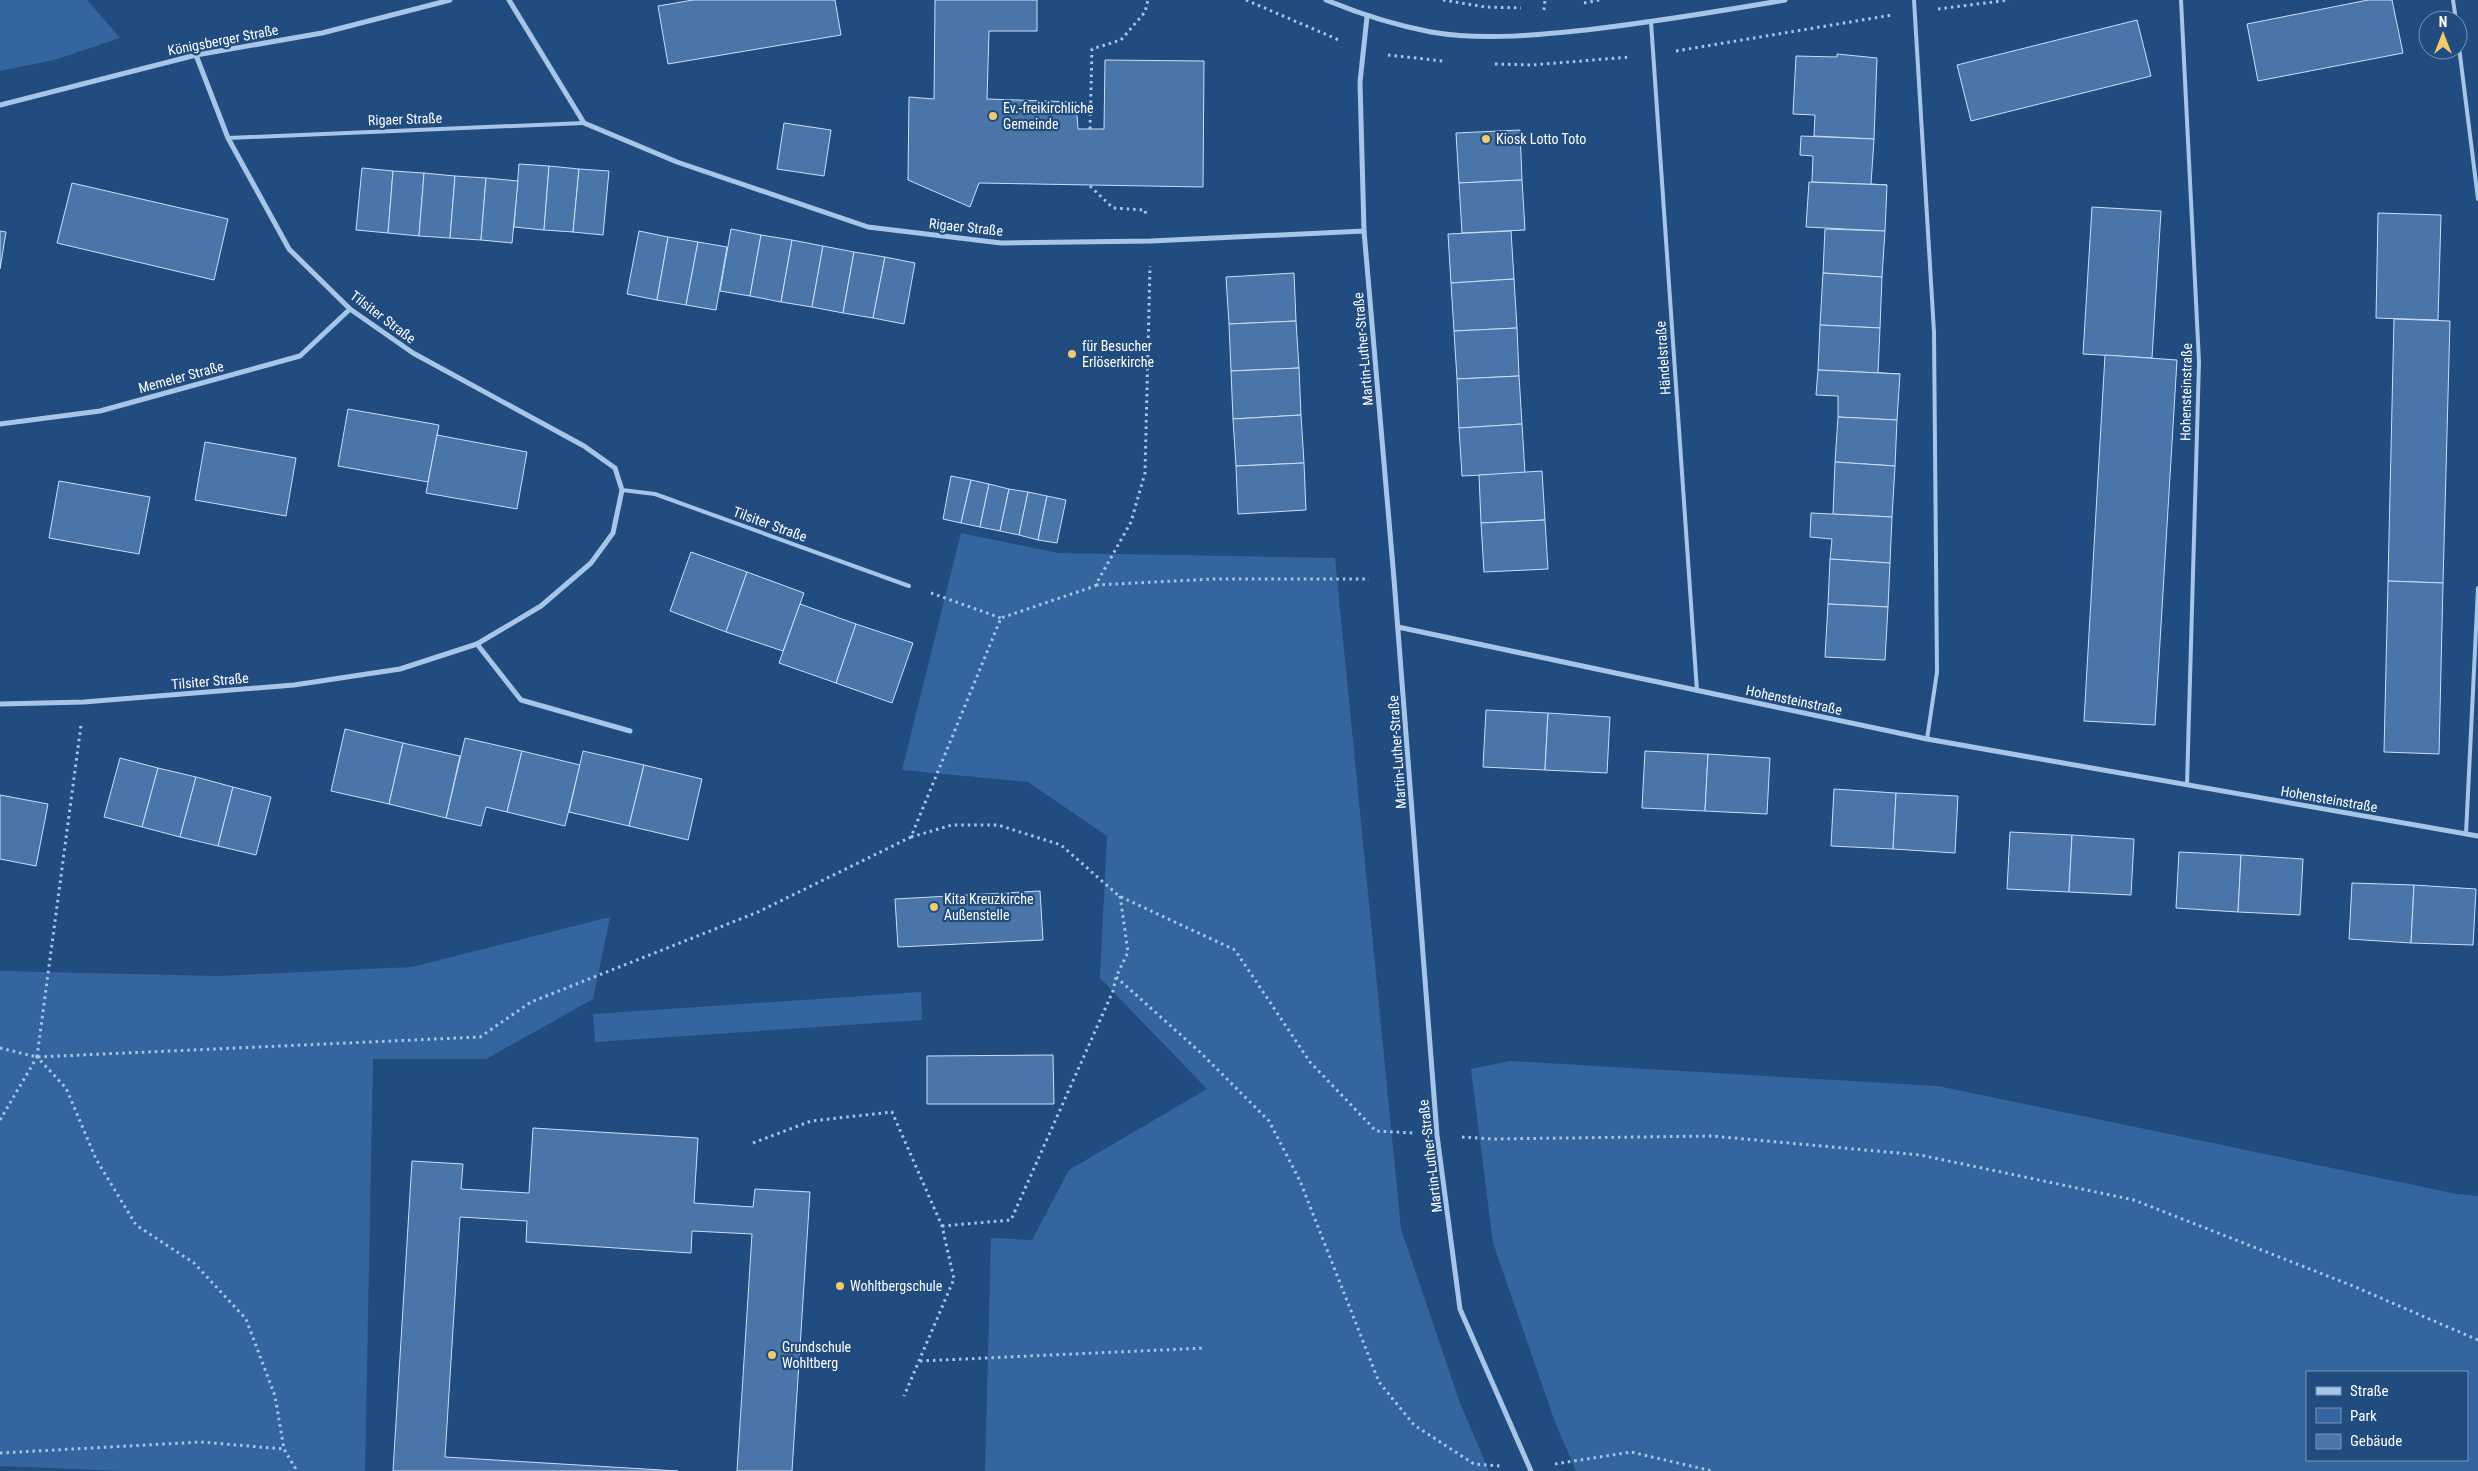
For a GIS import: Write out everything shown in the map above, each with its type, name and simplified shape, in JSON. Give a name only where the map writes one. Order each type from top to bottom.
[{"type":"street","name":"Königsberger Straße","points":[[0,105],[196,55],[322,33],[450,0]]},
{"type":"street","points":[[510,0],[584,122]]},
{"type":"street","points":[[1326,0],[1367,17],[1432,32],[1492,36],[1540,35],[1651,22],[1785,0]]},
{"type":"street","name":"Martin-Luther-Straße","points":[[1367,17],[1360,82],[1364,231],[1398,627],[1437,1135],[1460,1309],[1530,1470]]},
{"type":"street","name":"Tilsiter Straße","points":[[0,704],[84,702],[294,685],[400,668],[477,644],[541,606],[591,563],[614,533],[622,490],[615,468],[584,446],[413,353],[350,309],[290,249],[228,138],[196,55]]},
{"type":"street","name":"Rigaer Straße","points":[[584,122],[677,162],[868,227],[1001,243],[1150,241],[1364,231]]},
{"type":"street","name":"Memeler Straße","points":[[0,424],[100,411],[300,356],[350,309]]},
{"type":"street","name":"Hohensteinstraße","points":[[1398,627],[1697,692],[1927,739],[2478,836]]},
{"type":"street","points":[[477,644],[521,700],[630,731]]},
{"type":"lane","points":[[1914,0],[1934,332],[1937,672],[1927,739]]},
{"type":"lane","name":"Hohensteinstraße","points":[[2181,0],[2199,362],[2187,785]]},
{"type":"lane","name":"Händelstraße","points":[[1651,22],[1697,692]]},
{"type":"lane","points":[[2461,60],[2478,200]]},
{"type":"lane","name":"Rigaer Straße","points":[[228,138],[584,122]]},
{"type":"lane","name":"Tilsiter Straße","points":[[622,490],[655,494],[909,586]]},
{"type":"lane","points":[[2466,834],[2478,588]]},
{"type":"path","points":[[1090,129],[1092,49],[1121,40],[1145,12],[1148,0]]},
{"type":"path","points":[[1443,0],[1485,8],[1524,8]]},
{"type":"path","points":[[1582,3],[1600,0]]},
{"type":"path","points":[[1534,9],[1553,7]]},
{"type":"path","points":[[1090,186],[1113,208],[1145,210],[1150,241],[1145,473],[1131,522],[1095,586]]},
{"type":"path","points":[[909,586],[1001,618],[1095,586],[1213,579],[1394,578]]},
{"type":"path","points":[[910,837],[1001,618]]},
{"type":"path","points":[[0,1120],[37,1057],[84,702]]},
{"type":"path","points":[[0,1048],[37,1057],[480,1037],[531,1002],[758,912],[910,837],[952,825],[998,825],[1061,845],[1119,896],[1234,950],[1310,1062],[1376,1131],[1493,1139],[1712,1136],[1920,1154],[2134,1200],[2353,1286],[2478,1340]]},
{"type":"path","points":[[942,1226],[1011,1220],[1113,991],[1116,977],[1128,952],[1119,896]]},
{"type":"path","points":[[1116,977],[1201,1053],[1269,1121],[1300,1181],[1379,1382],[1414,1425],[1474,1464],[1530,1470],[1631,1452],[1712,1471]]},
{"type":"path","points":[[37,1057],[66,1088],[96,1159],[136,1225],[194,1263],[246,1319],[275,1396],[284,1449],[297,1471]]},
{"type":"path","points":[[753,1143],[811,1121],[892,1112],[942,1226],[954,1279],[904,1396]]},
{"type":"path","points":[[920,1361],[1205,1348]]},
{"type":"path","points":[[0,1453],[201,1442],[284,1449]]},
{"type":"green space","points":[[0,0],[87,0],[120,38],[54,60],[0,71]]},
{"type":"green space","points":[[961,533],[1058,553],[1335,558],[1401,1229],[1460,1403],[1489,1471],[985,1471],[991,1238],[1032,1240],[1069,1170],[1207,1089],[1100,978],[1107,836],[1028,782],[902,770]]},
{"type":"green space","points":[[610,917],[593,999],[486,1059],[373,1059],[365,1471],[123,1471],[0,1466],[0,971],[219,976],[412,967]]},
{"type":"green space","points":[[921,992],[922,1020],[595,1042],[593,1014]]},
{"type":"green space","points":[[1510,1061],[1938,1086],[2457,1194],[2478,1196],[2478,1471],[1576,1471],[1555,1422],[1493,1243],[1471,1069]]},
{"type":"building","points":[[693,0],[835,0],[841,35],[668,64],[658,6]]},
{"type":"building","name":"Ev.-freikirchliche Gemeinde","points":[[935,0],[1037,0],[1037,31],[989,31],[987,99],[1076,102],[1078,129],[1104,129],[1105,60],[1204,61],[1203,187],[979,183],[970,207],[908,180],[909,97],[934,99]]},
{"type":"building","points":[[2368,0],[2392,0],[2403,53],[2258,81],[2247,24]]},
{"type":"building","points":[[2137,20],[2151,76],[1971,121],[1957,65]]},
{"type":"building","points":[[1837,54],[1877,58],[1874,139],[1814,136],[1815,115],[1793,114],[1796,56],[1837,57]]},
{"type":"building","points":[[784,123],[831,130],[824,176],[777,169]]},
{"type":"building","points":[[1520,130],[1522,180],[1459,183],[1456,133]]},
{"type":"building","points":[[1801,136],[1874,139],[1871,184],[1887,185],[1812,182],[1813,156],[1800,155]]},
{"type":"building","points":[[519,164],[549,166],[544,230],[514,227]]},
{"type":"building","points":[[549,166],[579,169],[573,232],[544,230]]},
{"type":"building","points":[[362,168],[393,171],[388,233],[356,230]]},
{"type":"building","points":[[579,169],[609,171],[603,235],[573,232]]},
{"type":"building","points":[[393,171],[424,173],[419,236],[388,233]]},
{"type":"building","points":[[424,173],[455,176],[450,238],[419,236]]},
{"type":"building","points":[[455,176],[486,178],[481,240],[450,238]]},
{"type":"building","points":[[486,178],[518,181],[512,243],[481,240]]},
{"type":"building","points":[[1522,180],[1525,230],[1462,233],[1459,183]]},
{"type":"building","points":[[1809,182],[1887,185],[1885,231],[1806,227]]},
{"type":"building","points":[[72,183],[228,219],[214,280],[57,243]]},
{"type":"building","points":[[2092,207],[2161,211],[2152,358],[2083,354]]},
{"type":"building","points":[[2378,213],[2441,215],[2438,320],[2376,318]]},
{"type":"building","points":[[731,229],[761,235],[750,296],[720,291]]},
{"type":"building","points":[[1825,229],[1885,231],[1882,277],[1823,273]]},
{"type":"building","points":[[0,231],[6,232],[0,269]]},
{"type":"building","points":[[639,231],[668,237],[657,300],[627,294]]},
{"type":"building","points":[[1511,231],[1514,279],[1451,283],[1448,234]]},
{"type":"building","points":[[761,235],[792,240],[781,302],[750,296]]},
{"type":"building","points":[[668,237],[698,242],[686,305],[657,300]]},
{"type":"building","points":[[792,240],[823,246],[812,307],[781,302]]},
{"type":"building","points":[[698,242],[727,247],[716,310],[686,305]]},
{"type":"building","points":[[823,246],[854,252],[843,313],[812,307]]},
{"type":"building","points":[[854,252],[885,257],[873,318],[843,313]]},
{"type":"building","points":[[885,257],[915,263],[904,324],[873,318]]},
{"type":"building","points":[[1294,273],[1296,321],[1229,324],[1226,277]]},
{"type":"building","points":[[1823,273],[1882,277],[1880,328],[1820,325]]},
{"type":"building","points":[[1514,279],[1517,328],[1454,331],[1451,283]]},
{"type":"building","points":[[2394,319],[2450,321],[2443,583],[2388,581]]},
{"type":"building","points":[[1296,321],[1299,368],[1231,371],[1229,324]]},
{"type":"building","points":[[1820,325],[1880,328],[1878,373],[1818,370]]},
{"type":"building","points":[[1517,328],[1519,376],[1457,379],[1454,331]]},
{"type":"building","points":[[2105,355],[2177,360],[2155,725],[2084,721]]},
{"type":"building","points":[[1299,368],[1301,415],[1233,419],[1231,371]]},
{"type":"building","points":[[1818,370],[1900,374],[1897,420],[1838,417],[1838,396],[1816,395]]},
{"type":"building","points":[[1519,376],[1522,424],[1459,428],[1457,379]]},
{"type":"building","points":[[348,409],[439,425],[428,482],[338,466]]},
{"type":"building","points":[[1301,415],[1304,463],[1236,466],[1233,419]]},
{"type":"building","points":[[1838,417],[1897,420],[1895,466],[1835,462]]},
{"type":"building","points":[[1522,424],[1525,473],[1462,476],[1459,428]]},
{"type":"building","points":[[437,435],[527,452],[517,509],[426,493]]},
{"type":"building","points":[[205,442],[296,458],[286,516],[195,500]]},
{"type":"building","points":[[1835,462],[1895,466],[1892,517],[1833,514]]},
{"type":"building","points":[[1304,463],[1306,510],[1238,514],[1236,466]]},
{"type":"building","points":[[1542,471],[1545,520],[1481,523],[1479,475]]},
{"type":"building","points":[[951,476],[971,480],[961,523],[943,519]]},
{"type":"building","points":[[971,480],[989,484],[980,527],[961,523]]},
{"type":"building","points":[[59,481],[150,497],[139,554],[49,538]]},
{"type":"building","points":[[989,484],[1009,489],[1000,531],[980,527]]},
{"type":"building","points":[[1009,489],[1028,492],[1019,535],[1000,531]]},
{"type":"building","points":[[1028,492],[1047,496],[1038,540],[1019,535]]},
{"type":"building","points":[[1047,496],[1066,500],[1057,543],[1038,540]]},
{"type":"building","points":[[1811,513],[1892,517],[1890,563],[1830,559],[1832,539],[1810,537]]},
{"type":"building","points":[[1545,520],[1548,569],[1484,572],[1481,523]]},
{"type":"building","points":[[691,552],[747,572],[726,632],[670,611]]},
{"type":"building","points":[[1830,559],[1890,563],[1888,607],[1828,604]]},
{"type":"building","points":[[747,572],[804,593],[783,651],[726,632]]},
{"type":"building","points":[[2388,581],[2443,583],[2439,754],[2384,752]]},
{"type":"building","points":[[800,604],[856,624],[836,683],[779,663]]},
{"type":"building","points":[[1828,604],[1888,607],[1885,660],[1825,657]]},
{"type":"building","points":[[856,624],[913,643],[892,703],[836,683]]},
{"type":"building","points":[[1486,710],[1548,713],[1545,770],[1483,767]]},
{"type":"building","points":[[1548,713],[1610,717],[1607,773],[1545,770]]},
{"type":"building","points":[[345,729],[403,743],[389,804],[331,791]]},
{"type":"building","points":[[465,738],[522,751],[507,812],[486,807],[481,826],[446,818]]},
{"type":"building","points":[[403,743],[460,756],[446,818],[389,804]]},
{"type":"building","points":[[522,751],[580,765],[565,826],[507,812]]},
{"type":"building","points":[[583,751],[644,765],[629,826],[569,812]]},
{"type":"building","points":[[1645,751],[1708,754],[1705,811],[1642,808]]},
{"type":"building","points":[[1708,754],[1770,758],[1767,814],[1705,811]]},
{"type":"building","points":[[120,758],[158,768],[142,827],[104,817]]},
{"type":"building","points":[[644,765],[702,779],[688,840],[629,826]]},
{"type":"building","points":[[158,768],[196,777],[180,837],[142,827]]},
{"type":"building","points":[[196,777],[233,787],[218,846],[180,837]]},
{"type":"building","points":[[233,787],[271,797],[256,855],[218,846]]},
{"type":"building","points":[[1834,789],[1896,793],[1893,849],[1831,846]]},
{"type":"building","points":[[1896,793],[1958,796],[1955,853],[1893,849]]},
{"type":"building","points":[[0,795],[48,804],[36,866],[0,859]]},
{"type":"building","points":[[2010,832],[2072,835],[2069,892],[2007,889]]},
{"type":"building","points":[[2072,835],[2134,839],[2131,895],[2069,892]]},
{"type":"building","points":[[2179,852],[2241,855],[2238,912],[2176,908]]},
{"type":"building","points":[[2241,855],[2303,859],[2300,915],[2238,912]]},
{"type":"building","points":[[2352,883],[2414,885],[2411,943],[2349,939]]},
{"type":"building","points":[[2414,885],[2476,889],[2473,945],[2411,943]]},
{"type":"building","points":[[1040,891],[1043,940],[898,947],[895,899]]},
{"type":"building","points":[[1053,1055],[1054,1104],[927,1104],[927,1056]]},
{"type":"building","name":"Grundschule Wohltberg","points":[[533,1128],[698,1138],[694,1203],[753,1207],[755,1189],[810,1192],[792,1471],[737,1471],[752,1234],[692,1231],[691,1253],[526,1242],[527,1221],[460,1217],[445,1457],[678,1471],[393,1471],[412,1161],[463,1164],[461,1189],[529,1193]]},
{"type":"place","name":"Ev.-freikirchliche Gemeinde","points":[[993,116]]},
{"type":"place","name":"Kiosk Lotto Toto","points":[[1486,139]]},
{"type":"place","name":"für Besucher Erlöserkirche","points":[[1072,354]]},
{"type":"place","name":"Kita Kreuzkirche Außenstelle","points":[[934,907]]},
{"type":"place","name":"Wohltbergschule","points":[[840,1286]]},
{"type":"place","name":"Grundschule Wohltberg","points":[[772,1355]]}]
